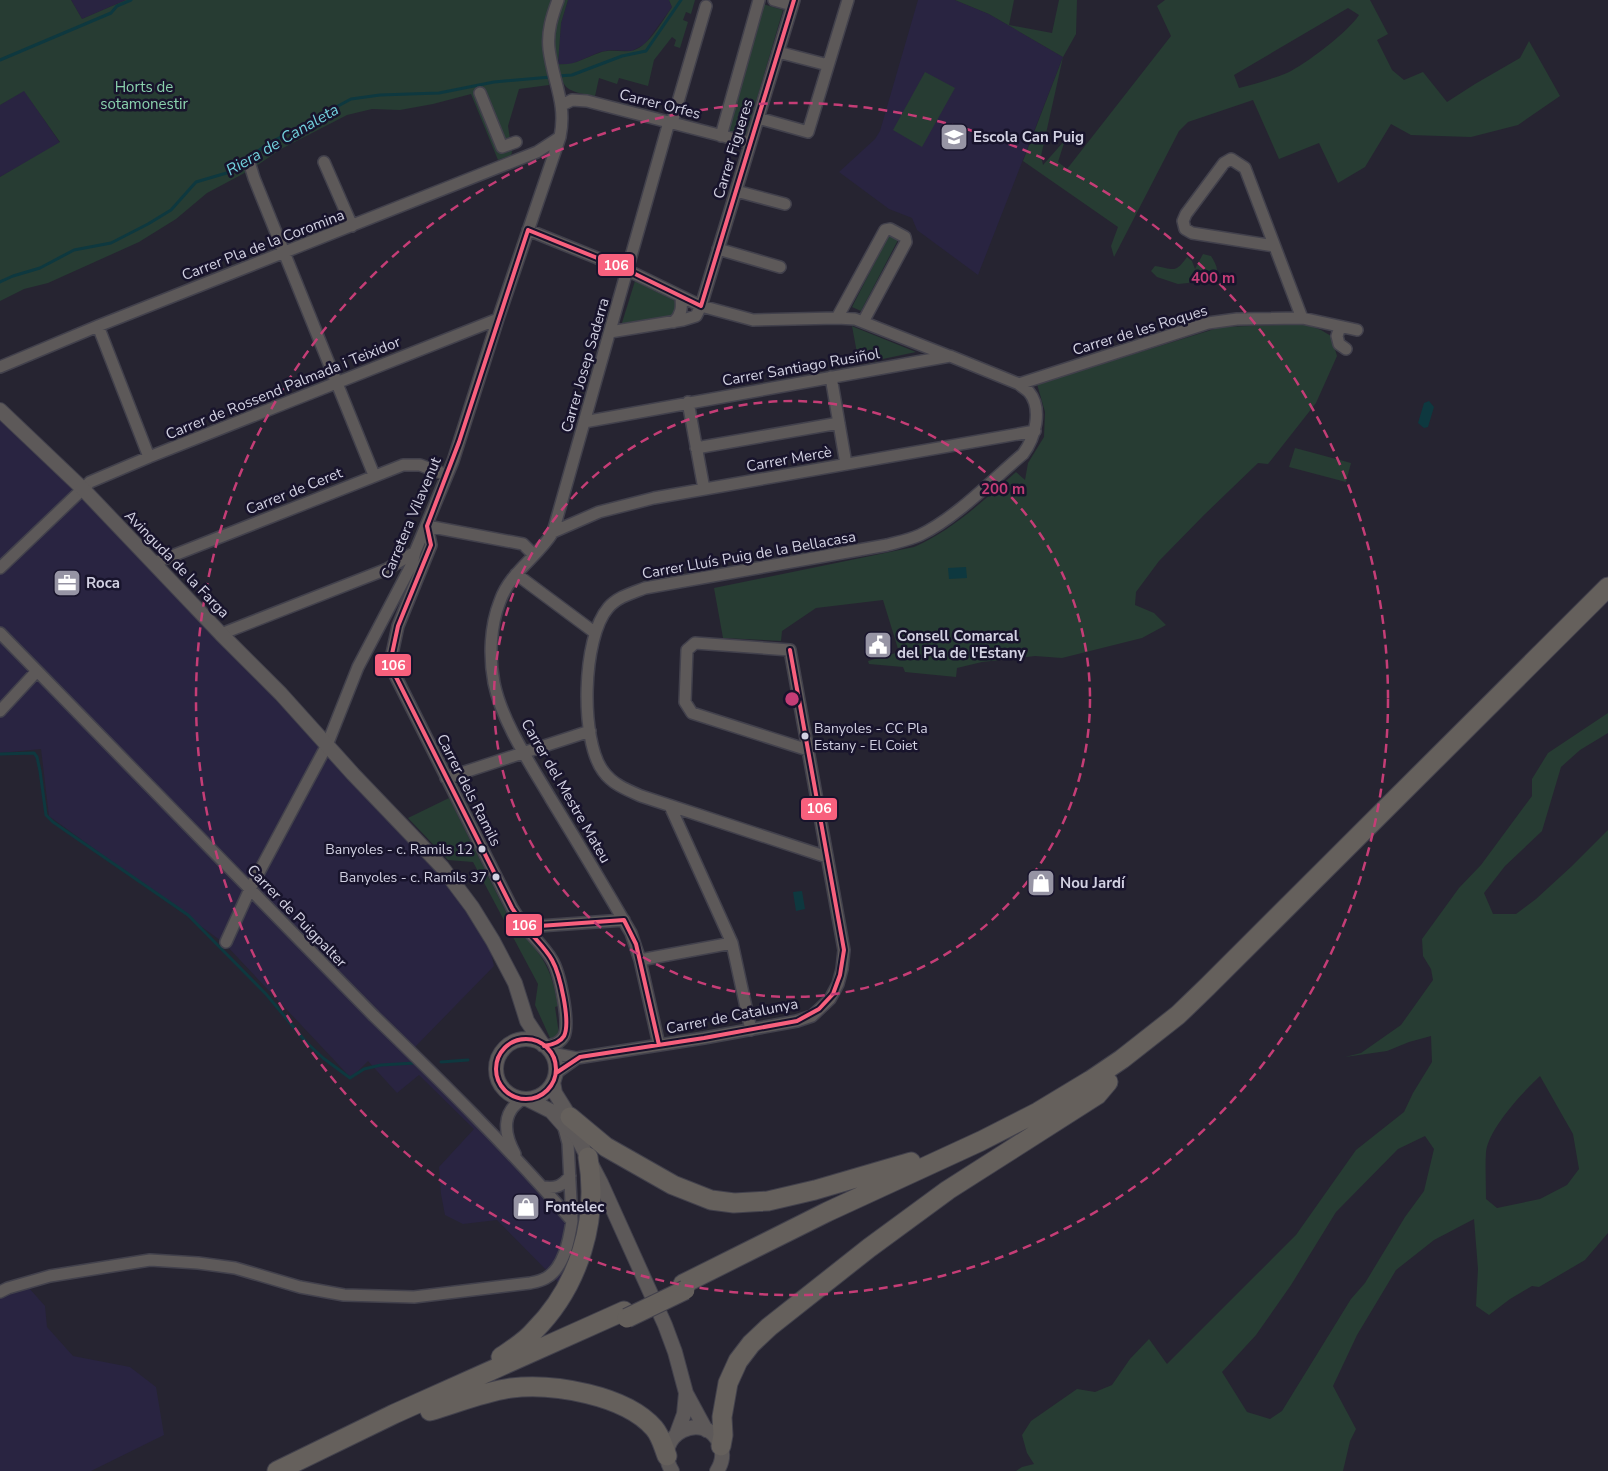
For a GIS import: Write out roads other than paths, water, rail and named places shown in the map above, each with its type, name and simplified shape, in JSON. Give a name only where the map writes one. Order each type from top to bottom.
[{"type":"highway","points":[[721,1462],[723,1409],[728,1383],[738,1361],[751,1344],[869,1248],[940,1196],[1097,1095],[1106,1076],[1122,1058],[1171,1020],[1207,987],[1608,587]]},
{"type":"highway","points":[[277,1471],[464,1383],[684,1287],[827,1212],[1010,1127],[1106,1076],[1129,1068],[1165,1040],[1215,995],[1608,602]]},
{"type":"highway","points":[[566,1120],[606,1147],[673,1185],[711,1200],[751,1203],[815,1190],[932,1156],[1029,1109],[1084,1076],[1106,1076]]},
{"type":"highway","points":[[464,1383],[520,1344],[534,1331],[560,1298],[573,1276],[582,1254],[589,1222],[591,1200],[588,1158]]},
{"type":"highway","points":[[297,1471],[430,1411],[625,1314]]},
{"type":"highway","points":[[430,1411],[489,1393],[510,1389],[544,1387],[570,1389],[613,1402],[648,1421],[659,1435],[669,1463]]},
{"type":"street","name":"Carretera Vilavenut","points":[[226,942],[250,889],[327,745],[358,667],[412,564],[415,552],[459,442],[498,319],[560,137],[562,105],[549,48],[553,15],[558,0]]},
{"type":"street","points":[[721,136],[759,0]]},
{"type":"street","points":[[774,0],[793,3]]},
{"type":"street","points":[[758,118],[808,132],[848,0]]},
{"type":"street","name":"Carrer Figueres","points":[[701,306],[793,3]]},
{"type":"street","name":"Carrer Josep Saderra","points":[[553,532],[669,122],[673,119],[706,6]]},
{"type":"street","points":[[778,52],[828,65]]},
{"type":"street","points":[[480,93],[502,147],[516,142]]},
{"type":"street","name":"Carrer Orfes","points":[[562,105],[572,100],[587,102],[750,143]]},
{"type":"street","name":"Carrer Pla de la Coromina","points":[[0,367],[98,326],[537,152],[560,137]]},
{"type":"street","points":[[537,152],[544,154],[551,165]]},
{"type":"street","points":[[1274,246],[1192,233],[1185,228],[1182,221],[1186,214],[1224,163],[1231,160],[1245,168],[1302,318]]},
{"type":"street","points":[[324,162],[352,226]]},
{"type":"street","points":[[250,165],[374,476]]},
{"type":"street","points":[[736,191],[785,204]]},
{"type":"street","points":[[837,318],[885,230],[890,229],[905,237],[906,242],[863,322]]},
{"type":"street","points":[[528,230],[627,270],[701,306],[753,320],[846,318],[863,322],[1019,384]]},
{"type":"street","points":[[718,249],[780,267]]},
{"type":"street","points":[[679,321],[682,307],[681,297]]},
{"type":"street","points":[[679,321],[696,316],[701,306]]},
{"type":"street","points":[[610,332],[696,320],[724,313]]},
{"type":"street","name":"Carrer de les Roques","points":[[1019,384],[1208,323],[1237,319],[1302,318],[1357,330]]},
{"type":"street","name":"Carrer de Rossend Palmada i Teixidor","points":[[0,568],[90,482],[336,382],[498,319]]},
{"type":"street","points":[[98,326],[149,457]]},
{"type":"street","points":[[1340,327],[1337,336],[1339,344],[1346,348]]},
{"type":"street","name":"Carrer Santiago Rusiñol","points":[[584,422],[950,356]]},
{"type":"street","points":[[831,377],[846,464]]},
{"type":"street","name":"Carrer Lluís Puig de la Bellacasa","points":[[827,857],[670,806],[629,791],[612,780],[599,765],[590,732],[588,665],[594,632],[608,607],[618,599],[645,588],[887,545],[918,536],[946,520],[1023,454],[1032,440],[1035,431],[1033,398],[1019,384]]},
{"type":"street","points":[[688,402],[704,489]]},
{"type":"street","name":"Avinguda de la Farga","points":[[0,410],[83,489],[281,694],[327,745]]},
{"type":"street","points":[[696,448],[840,423]]},
{"type":"street","name":"Carrer Mercè","points":[[553,532],[599,512],[623,505],[1035,431]]},
{"type":"street","name":"Carrer de Ceret","points":[[154,563],[403,465],[420,465],[447,476]]},
{"type":"street","points":[[427,526],[523,544],[534,555]]},
{"type":"street","name":"Carrer dels Ramils","points":[[427,526],[431,545],[398,626],[392,654],[393,671],[512,908],[546,951],[557,969],[562,986],[566,1030],[563,1038],[556,1044],[546,1048]]},
{"type":"street","name":"Carrer del Mestre Mateu","points":[[553,532],[548,542],[516,574],[500,601],[492,636],[491,662],[494,684],[500,704],[523,753],[631,933],[640,960],[659,1046]]},
{"type":"street","points":[[221,634],[387,569],[415,552]]},
{"type":"street","points":[[387,569],[396,573],[399,587]]},
{"type":"street","points":[[516,574],[594,632]]},
{"type":"street","name":"Carrer de Puigpalter","points":[[0,633],[521,1164],[572,1221]]},
{"type":"street","name":"Carrer de Catalunya","points":[[546,1048],[577,1058],[659,1046],[797,1021],[812,1016],[830,999],[838,984],[844,950],[827,857],[808,750],[790,650],[695,643],[687,650],[685,702],[692,713],[808,750]]},
{"type":"street","points":[[0,711],[37,671]]},
{"type":"street","points":[[446,778],[590,732]]},
{"type":"street","points":[[327,745],[442,867],[472,906],[493,941],[516,983],[524,1015],[531,1029],[555,1061],[555,1093],[566,1120],[601,1183],[665,1325],[675,1352],[686,1393],[706,1430]]},
{"type":"street","points":[[670,806],[732,943],[751,1030]]},
{"type":"street","points":[[526,928],[624,920]]},
{"type":"street","points":[[640,960],[732,943]]},
{"type":"street","points":[[524,1015],[510,1044],[500,1055],[497,1064],[497,1074],[500,1083],[513,1096],[551,1110],[566,1120]]},
{"type":"street","points":[[510,1044],[519,1040],[529,1040],[546,1048]]},
{"type":"street","name":"Carrer de Catalunya","points":[[554,1078],[577,1058]]},
{"type":"street","points":[[521,1164],[508,1138],[508,1116],[512,1107],[525,1099],[534,1098],[544,1093],[554,1078]]},
{"type":"street","points":[[0,1292],[50,1276],[150,1260],[198,1263],[235,1268],[300,1287],[344,1295],[414,1297],[530,1283],[546,1278],[560,1264],[572,1221],[566,1120]]},
{"type":"street","points":[[543,1187],[556,1188],[564,1184],[570,1176]]},
{"type":"street","points":[[677,1434],[684,1414],[686,1393]]},
{"type":"street","points":[[669,1463],[670,1441],[682,1430],[694,1427],[706,1430],[717,1438],[721,1462]]},
{"type":"waterway","points":[[0,60],[111,13],[117,6],[131,0]]},
{"type":"waterway","name":"Riera de Canaleta","points":[[558,76],[572,75],[622,56],[646,51],[681,0]]},
{"type":"waterway","name":"Riera de Canaleta","points":[[0,282],[40,268],[74,250],[111,243],[148,224],[171,210],[196,182],[230,172],[266,145],[351,99],[380,95],[439,93],[494,82],[551,77]]},
{"type":"waterway","points":[[0,754],[34,753],[37,757],[40,771],[46,815],[53,822],[188,915],[266,994],[306,1042],[323,1058],[350,1078],[364,1069],[381,1065],[415,1063]]},
{"type":"waterway","points":[[441,1062],[468,1060]]},
{"type":"place","name":"Escola Can Puig","points":[[954,137]]},
{"type":"place","name":"Roca","points":[[67,583]]},
{"type":"place","name":"Consell Comarcal del Pla de l'Estany","points":[[878,645]]},
{"type":"place","name":"Banyoles - CC Pla Estany - El Coiet","points":[[805,736]]},
{"type":"place","name":"Banyoles - c. Ramils 12","points":[[482,849]]},
{"type":"place","name":"Banyoles - c. Ramils 37","points":[[496,877]]},
{"type":"place","name":"Nou Jardí","points":[[1041,883]]},
{"type":"place","name":"Fontelec","points":[[526,1207]]},
{"type":"park label","name":"Horts de sotamonestir","points":[[144,96]]}]
